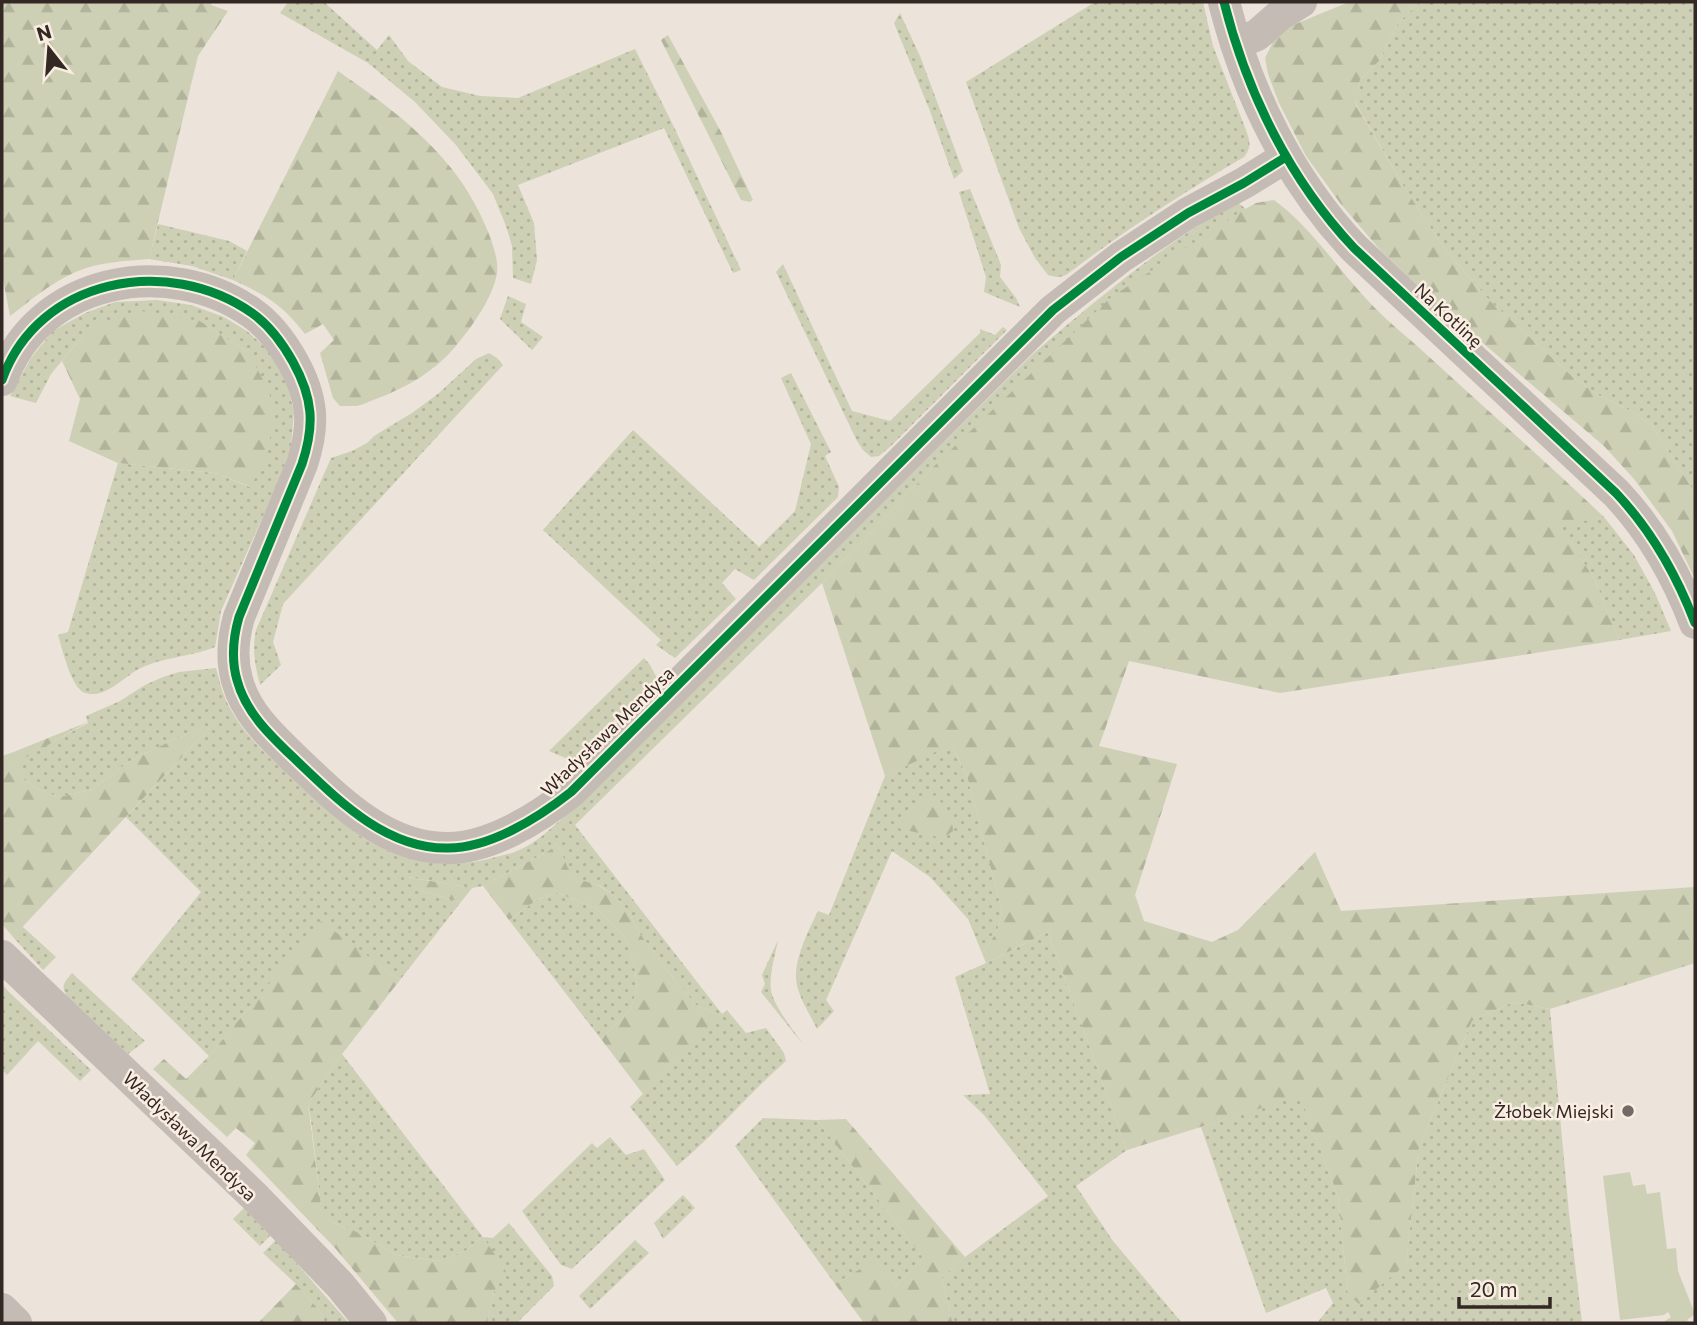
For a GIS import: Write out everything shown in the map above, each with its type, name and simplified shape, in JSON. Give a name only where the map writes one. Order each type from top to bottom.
[{"type":"street","name":"Na Kotlinę","points":[[1224,2],[1236,44],[1258,100],[1301,183],[1335,229],[1634,512],[1669,565],[1695,623]]},
{"type":"street","points":[[1236,44],[1257,35],[1280,15],[1301,2]]},
{"type":"street","name":"Władysława Mendysa","points":[[2,380],[14,352],[37,324],[79,297],[117,284],[152,280],[188,284],[243,307],[262,322],[279,341],[296,368],[307,393],[311,421],[302,464],[239,617],[234,637],[237,681],[247,704],[263,728],[341,803],[397,838],[420,846],[447,849],[496,837],[546,811],[571,792],[1054,310],[1121,257],[1286,157]]},
{"type":"street","name":"Władysława Mendysa","points":[[2,956],[254,1196],[340,1285],[371,1323]]},
{"type":"street","points":[[2,1310],[16,1323]]},
{"type":"green space","points":[[2,2],[212,2],[211,5],[228,11],[198,56],[149,259],[104,264],[78,271],[51,285],[10,316],[2,274]]},
{"type":"green space","points":[[288,2],[324,2],[377,50],[389,35],[408,61],[442,87],[480,96],[518,98],[635,49],[741,270],[733,273],[664,128],[518,185],[534,223],[537,260],[531,284],[513,278],[512,246],[493,194],[456,145],[415,102],[368,63],[280,13]]},
{"type":"green space","points":[[1095,2],[1203,2],[1213,46],[1246,130],[1249,147],[1244,157],[1153,213],[1066,275],[1055,277],[1048,275],[1035,258],[1019,228],[966,82]]},
{"type":"green space","points":[[1349,2],[1420,2],[1398,23],[1379,61],[1360,80],[1355,103],[1441,244],[1488,299],[1575,379],[1600,396],[1635,413],[1653,427],[1695,493],[1695,579],[1672,531],[1634,479],[1604,446],[1437,304],[1381,251],[1340,203],[1306,156],[1279,103],[1265,58],[1273,42],[1293,25]]},
{"type":"green space","points":[[1420,2],[1695,2],[1695,493],[1653,427],[1635,413],[1600,396],[1575,379],[1488,299],[1441,244],[1355,102],[1360,80],[1379,61],[1398,23]]},
{"type":"green space","points":[[900,13],[920,56],[963,171],[954,179],[894,23]]},
{"type":"green space","points":[[668,35],[721,132],[753,200],[750,202],[741,200],[661,40]]},
{"type":"green space","points":[[338,71],[404,120],[442,158],[474,202],[492,243],[497,267],[495,283],[486,302],[468,331],[447,356],[409,384],[356,406],[340,406],[333,398],[320,353],[334,340],[323,324],[305,334],[273,301],[233,280]]},
{"type":"green space","points":[[970,189],[1001,265],[1000,277],[1020,307],[984,292],[986,277],[959,192]]},
{"type":"green space","points":[[1274,200],[1313,237],[1379,312],[1604,517],[1560,526],[1595,580],[1619,640],[1280,693],[1129,661],[1099,746],[1177,764],[1135,895],[1144,921],[1212,942],[1238,930],[1315,852],[1341,911],[1695,887],[1695,963],[1550,1009],[1513,1002],[1472,1021],[1419,1147],[1406,1264],[1359,1304],[1348,1294],[1338,1196],[1300,1096],[1127,1150],[1048,932],[986,963],[982,953],[995,934],[1002,911],[967,776],[953,748],[948,746],[885,776],[822,583],[937,463],[1110,298],[1240,212],[1256,203]]},
{"type":"green space","points":[[1237,202],[1246,209],[937,463],[822,583],[575,825],[722,1014],[727,1010],[746,1033],[766,1028],[784,1053],[786,1061],[677,1166],[630,1107],[721,1015],[696,1005],[641,935],[616,897],[599,885],[580,881],[568,868],[557,843],[550,850],[483,886],[472,888],[408,877],[424,892],[461,902],[400,980],[321,922],[209,1056],[131,979],[201,892],[126,817],[212,725],[130,761],[91,790],[59,797],[40,790],[23,779],[12,764],[88,723],[86,716],[120,701],[145,685],[179,672],[216,668],[225,698],[250,737],[363,838],[395,854],[444,864],[479,861],[524,848],[564,817],[1035,352],[1158,253]]},
{"type":"green space","points":[[158,224],[229,241],[247,251],[233,280],[192,266],[149,259]]},
{"type":"green space","points":[[783,264],[852,411],[890,421],[980,333],[980,329],[995,335],[1003,327],[1007,330],[891,446],[879,456],[871,457],[857,441],[776,272]]},
{"type":"green space","points":[[508,296],[526,304],[521,322],[543,337],[532,350],[500,319]]},
{"type":"green space","points":[[157,300],[191,305],[224,317],[247,331],[265,347],[281,367],[288,386],[294,412],[291,447],[221,611],[215,647],[146,666],[106,691],[85,693],[71,676],[58,635],[68,632],[118,463],[215,473],[250,487],[248,352],[200,321],[85,333],[51,374],[36,403],[10,396],[31,358],[53,331],[85,313],[115,302]]},
{"type":"green space","points":[[141,311],[200,321],[248,352],[268,389],[275,413],[267,454],[251,487],[215,473],[118,463],[69,441],[80,399],[62,361],[85,333],[109,320]]},
{"type":"green space","points":[[489,353],[503,365],[283,604],[273,642],[281,665],[260,685],[255,658],[256,630],[331,458],[367,443],[439,393],[476,359]]},
{"type":"green space","points":[[791,373],[831,452],[825,456],[839,487],[838,497],[754,580],[735,569],[722,583],[736,599],[675,658],[656,645],[661,640],[543,530],[633,430],[759,547],[795,511],[811,444],[781,378]]},
{"type":"green space","points":[[1604,517],[1634,555],[1655,593],[1671,631],[1619,640],[1595,580],[1559,525]]},
{"type":"green space","points":[[644,658],[657,678],[575,759],[549,751]]},
{"type":"green space","points":[[88,722],[13,765],[23,779],[40,790],[59,797],[91,790],[130,761],[213,724],[13,937],[2,924],[2,756]]},
{"type":"green space","points":[[948,745],[953,748],[967,776],[1002,911],[998,929],[982,953],[968,919],[930,877],[892,851],[826,1000],[834,1011],[817,1029],[798,989],[796,970],[801,949],[818,911],[829,915],[885,776]]},
{"type":"green space","points":[[935,795],[950,815],[953,831],[943,838],[900,829],[907,811]]},
{"type":"green space","points":[[557,843],[568,868],[580,880],[598,885],[616,897],[641,935],[696,1005],[722,1015],[643,1094],[601,1039],[630,1010],[637,990],[628,942],[596,908],[557,893],[538,899],[509,920],[483,886],[550,850]]},
{"type":"green space","points":[[407,877],[472,888],[461,902],[424,892]]},
{"type":"green space","points":[[557,893],[596,908],[628,942],[637,990],[630,1010],[601,1039],[509,920],[538,899]]},
{"type":"green space","points":[[321,921],[400,980],[342,1054],[308,1104],[321,1206],[331,1222],[353,1230],[397,1255],[438,1261],[465,1251],[483,1237],[506,1271],[494,1292],[487,1323],[398,1323],[335,1248],[246,1155],[255,1143],[236,1128],[227,1137],[153,1069],[164,1059],[186,1079],[209,1056]]},
{"type":"green space","points":[[22,926],[56,957],[43,970],[13,937]]},
{"type":"green space","points":[[1048,932],[1127,1150],[1076,1186],[1113,1241],[1182,1323],[952,1321],[942,1277],[1048,1196],[984,1115],[963,1095],[990,1094],[955,977]]},
{"type":"green space","points":[[778,940],[771,990],[780,1011],[802,1043],[761,992],[765,984],[762,975]]},
{"type":"green space","points":[[72,973],[145,1041],[128,1054],[69,999],[64,985]]},
{"type":"green space","points":[[2,984],[91,1070],[80,1081],[38,1041],[7,1075],[2,1070]]},
{"type":"green space","points":[[1513,1002],[1550,1009],[1582,1323],[1317,1323],[1333,1303],[1326,1288],[1266,1313],[1201,1127],[1300,1095],[1338,1196],[1348,1294],[1406,1264],[1419,1147],[1472,1021]]},
{"type":"green space","points":[[342,1054],[483,1237],[465,1251],[438,1261],[397,1255],[353,1230],[331,1222],[321,1207],[308,1104]]},
{"type":"green space","points":[[763,1118],[817,1120],[923,1258],[896,1286],[875,1261],[835,1284],[735,1146]]},
{"type":"green space","points":[[846,1119],[965,1257],[942,1277],[952,1321],[955,1323],[864,1323],[835,1284],[875,1260],[896,1286],[923,1258],[817,1120]]},
{"type":"green space","points":[[610,1137],[626,1155],[644,1149],[665,1180],[572,1269],[561,1265],[522,1211],[592,1143],[597,1148]]},
{"type":"green space","points":[[1630,1172],[1633,1186],[1645,1184],[1647,1194],[1660,1192],[1667,1249],[1676,1248],[1678,1271],[1695,1314],[1687,1320],[1689,1323],[1662,1323],[1671,1317],[1668,1312],[1664,1315],[1620,1320],[1603,1176]]},
{"type":"green space","points":[[683,1195],[695,1208],[663,1239],[654,1223]]},
{"type":"green space","points":[[244,1208],[270,1236],[260,1246],[233,1219]]},
{"type":"green space","points":[[509,1223],[552,1276],[554,1286],[517,1323],[487,1323],[494,1292],[505,1271],[483,1237],[493,1238]]},
{"type":"green space","points":[[276,1240],[349,1323],[324,1323],[320,1311],[263,1253]]},
{"type":"green space","points":[[635,1240],[649,1253],[590,1309],[579,1296]]},
{"type":"green space","points":[[296,1284],[320,1311],[324,1323],[258,1323]]},
{"type":"cycle path","points":[[1224,2],[1258,102],[1291,164],[1331,222],[1354,248],[1629,507],[1662,554],[1695,623]]},
{"type":"cycle path","points":[[2,380],[20,345],[44,318],[75,298],[109,286],[145,281],[183,284],[219,295],[252,313],[264,323],[285,348],[300,375],[308,400],[310,424],[302,464],[239,617],[233,656],[241,692],[254,715],[270,734],[329,791],[364,819],[403,840],[424,846],[462,847],[496,838],[512,830],[544,812],[571,792],[1053,310],[1121,257],[1188,213],[1286,157]]},
{"type":"place","name":"Żłobek Miejski","points":[[1628,1111]]}]
